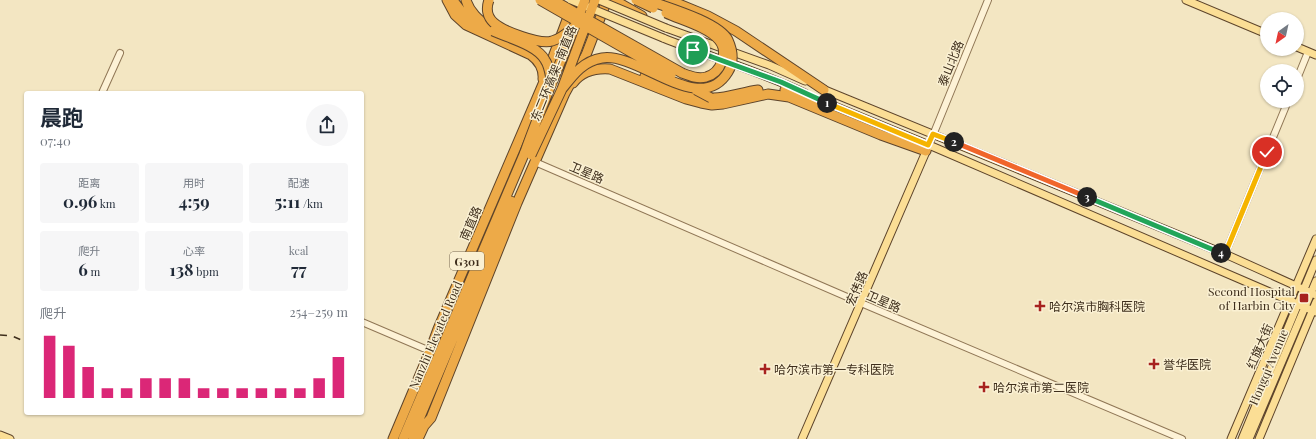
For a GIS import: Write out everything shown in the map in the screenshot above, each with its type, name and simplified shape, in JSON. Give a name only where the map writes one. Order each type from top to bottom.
[{"type":"highway","points":[[447,0],[455,14],[466,25],[531,55],[538,60],[547,84]]},
{"type":"highway","points":[[453,0],[469,19],[539,52],[546,61],[547,84]]},
{"type":"highway","points":[[466,0],[474,14],[493,31]]},
{"type":"highway","points":[[489,0],[488,15],[494,23],[535,41],[552,41],[564,35],[576,25]]},
{"type":"highway","points":[[540,0],[711,98]]},
{"type":"highway","points":[[552,0],[682,73],[694,78],[706,77],[717,70],[723,57],[722,45],[715,36],[707,31],[636,0]]},
{"type":"highway","name":"G301","points":[[547,84],[572,0]]},
{"type":"highway","name":"东二环高架-南直路","points":[[530,156],[538,116],[547,84],[576,25],[585,0]]},
{"type":"highway","name":"东二环高架-南直路","points":[[530,156],[563,91],[595,0]]},
{"type":"highway","points":[[563,91],[586,55],[607,0]]},
{"type":"highway","points":[[614,0],[655,23]]},
{"type":"highway","points":[[563,91],[573,74],[581,67],[594,61],[610,58],[619,59],[678,84],[697,89],[712,86],[720,82],[730,68],[732,61],[731,47],[722,33],[706,23],[647,0]]},
{"type":"highway","points":[[669,0],[708,16],[736,31],[824,90]]},
{"type":"highway","points":[[594,61],[620,67],[696,96],[711,98],[722,97],[776,88],[831,105]]},
{"type":"highway","points":[[563,91],[583,74],[600,68],[610,69],[686,99],[712,105],[763,95],[782,95],[881,135],[927,148]]},
{"type":"highway","name":"南直路","points":[[393,439],[430,351],[438,328],[547,84]]},
{"type":"highway","name":"G301","points":[[418,439],[424,426],[431,418],[530,156],[563,91]]},
{"type":"highway","points":[[438,328],[447,316],[519,150],[538,116]]},
{"type":"highway","points":[[431,418],[431,407],[544,139],[549,118]]},
{"type":"highway","name":"Nanzhi Elevated Road","points":[[403,439],[530,156]]},
{"type":"highway","name":"Nanzhi Elevated Road","points":[[410,439],[530,156]]},
{"type":"main road","points":[[572,0],[662,38],[781,82],[927,148],[1314,311]]},
{"type":"main road","points":[[599,0],[666,28],[770,65],[824,90],[1225,254],[1314,294]]},
{"type":"main road","points":[[1186,0],[1260,31]]},
{"type":"main road","points":[[1196,0],[1260,27]]},
{"type":"main road","points":[[1304,46],[1316,51]]},
{"type":"main road","points":[[1304,50],[1316,55]]},
{"type":"main road","name":"宏伟路","points":[[802,439],[927,148]]},
{"type":"main road","name":"红旗大街","points":[[1231,439],[1316,239]]},
{"type":"main road","name":"Hongqi Avenue","points":[[1242,439],[1316,260]]},
{"type":"main road","name":"Hongqi Avenue","points":[[1249,439],[1305,307],[1314,294],[1316,281]]},
{"type":"main road","points":[[1259,439],[1314,311],[1316,302]]},
{"type":"main road","points":[[0,434],[10,439]]},
{"type":"street","name":"泰山北路","points":[[927,148],[988,0]]},
{"type":"street","points":[[1303,64],[1308,52]]},
{"type":"street","points":[[103,91],[120,53]]},
{"type":"street","points":[[547,84],[563,91]]},
{"type":"street","points":[[1225,254],[1285,108]]},
{"type":"street","name":"卫星路","points":[[530,156],[861,303],[1182,439]]},
{"type":"street","points":[[364,323],[430,351]]},
{"type":"railway","points":[[0,335],[12,336],[24,341]]},
{"type":"place","name":"Second Hospital of Harbin City","points":[[1304,298]]},
{"type":"place","name":"哈尔滨市胸科医院","points":[[1040,306]]},
{"type":"place","name":"誉华医院","points":[[1154,364]]},
{"type":"place","name":"哈尔滨市第一专科医院","points":[[765,369]]},
{"type":"place","name":"哈尔滨市第二医院","points":[[984,387]]},
{"type":"route","points":[[693,50],[781,82],[831,105],[928,145],[933,134],[1225,254],[1267,152]]}]
